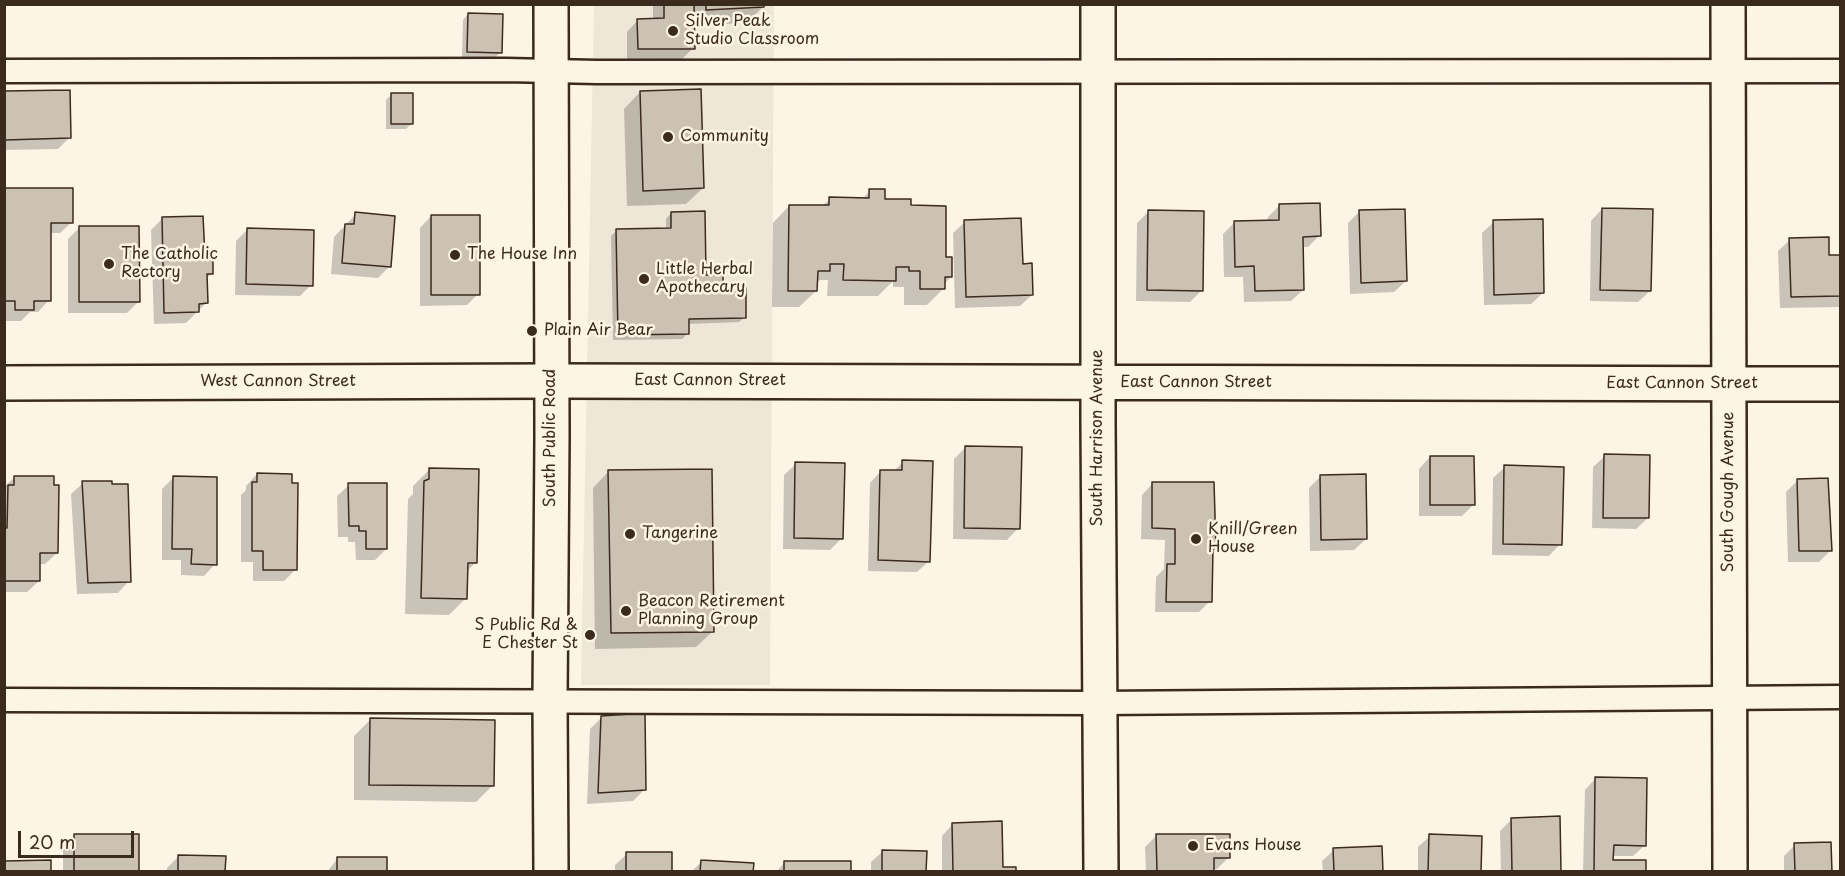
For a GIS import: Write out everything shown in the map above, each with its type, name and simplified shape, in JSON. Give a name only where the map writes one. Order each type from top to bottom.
[{"type":"street","name":"South Public Road","points":[[551,4],[551,872]]},
{"type":"street","name":"South Harrison Avenue","points":[[1098,4],[1101,872]]},
{"type":"street","name":"South Gough Avenue","points":[[1728,4],[1730,872]]},
{"type":"street","name":"East Cannon Street","points":[[552,381],[1840,384]]},
{"type":"street","name":"West Cannon Street","points":[[4,383],[552,381]]},
{"type":"lane","points":[[4,71],[1840,71]]},
{"type":"lane","points":[[4,700],[1100,703],[1840,698]]},
{"type":"shaded area","points":[[594,5],[774,5],[770,685],[581,685]]},
{"type":"building","points":[[664,4],[694,4],[695,49],[638,49],[637,19],[664,18]]},
{"type":"building","points":[[706,4],[764,4],[764,7],[706,10]]},
{"type":"building","points":[[468,13],[503,14],[502,53],[467,52]]},
{"type":"building","points":[[701,89],[704,188],[643,191],[640,91]]},
{"type":"building","points":[[70,90],[71,138],[5,140],[4,91]]},
{"type":"building","points":[[391,93],[413,93],[413,124],[391,124]]},
{"type":"building","points":[[4,188],[73,188],[73,223],[51,223],[51,301],[34,301],[34,310],[15,310],[15,301],[4,301]]},
{"type":"building","points":[[869,189],[885,189],[885,199],[911,199],[911,205],[946,206],[946,257],[952,257],[952,277],[945,277],[945,289],[920,289],[920,271],[909,271],[909,267],[896,267],[896,281],[843,280],[844,264],[830,264],[830,271],[818,271],[817,291],[788,291],[789,205],[829,205],[829,197],[869,198]]},
{"type":"building","points":[[1320,203],[1321,236],[1303,237],[1304,290],[1255,291],[1254,266],[1235,267],[1234,221],[1279,220],[1279,204]]},
{"type":"building","points":[[1602,208],[1653,209],[1651,291],[1600,290]]},
{"type":"building","points":[[1405,209],[1407,281],[1361,283],[1359,210]]},
{"type":"building","points":[[1148,210],[1204,211],[1203,291],[1147,290]]},
{"type":"building","points":[[705,211],[706,275],[723,275],[723,288],[746,287],[746,318],[689,319],[689,334],[618,335],[616,229],[671,228],[671,212]]},
{"type":"building","points":[[355,212],[395,216],[391,267],[342,263],[345,224],[354,224]]},
{"type":"building","name":"The House Inn","points":[[431,215],[480,215],[480,295],[431,295]]},
{"type":"building","points":[[203,216],[205,256],[213,256],[213,274],[207,274],[208,303],[199,304],[199,312],[164,313],[162,217]]},
{"type":"building","points":[[1021,218],[1023,264],[1032,263],[1033,295],[966,297],[964,220]]},
{"type":"building","points":[[1543,219],[1544,293],[1494,295],[1493,220]]},
{"type":"building","name":"The Catholic Rectory","points":[[79,226],[139,226],[140,302],[79,302]]},
{"type":"building","points":[[247,228],[314,230],[313,286],[246,284]]},
{"type":"building","points":[[1829,237],[1829,255],[1840,255],[1840,296],[1791,297],[1789,238]]},
{"type":"building","points":[[965,446],[1022,447],[1020,529],[964,528]]},
{"type":"building","points":[[1604,454],[1650,455],[1649,518],[1603,518]]},
{"type":"building","points":[[1430,456],[1474,456],[1475,505],[1430,505]]},
{"type":"building","points":[[902,460],[933,461],[930,562],[878,560],[880,470],[902,470]]},
{"type":"building","points":[[795,462],[845,463],[843,539],[794,538]]},
{"type":"building","points":[[1504,465],[1564,467],[1562,545],[1503,544]]},
{"type":"building","points":[[429,468],[479,469],[477,563],[468,563],[467,599],[421,598],[424,481],[429,479]]},
{"type":"building","points":[[712,469],[714,632],[611,633],[608,470]]},
{"type":"building","points":[[257,473],[292,474],[292,483],[298,483],[297,570],[263,570],[263,551],[252,551],[252,482],[257,482]]},
{"type":"building","points":[[1366,474],[1367,539],[1321,540],[1320,475]]},
{"type":"building","points":[[14,476],[54,476],[54,485],[59,485],[58,553],[40,553],[40,581],[4,581],[4,528],[7,528],[8,485],[14,485]]},
{"type":"building","points":[[173,476],[217,477],[217,565],[191,564],[192,549],[172,549]]},
{"type":"building","points":[[1828,478],[1832,551],[1799,551],[1797,479]]},
{"type":"building","points":[[82,481],[112,481],[112,484],[128,484],[131,582],[88,583]]},
{"type":"building","name":"Knill/Green House","points":[[1152,482],[1214,482],[1216,549],[1213,548],[1212,602],[1166,602],[1167,564],[1175,564],[1175,529],[1152,528]]},
{"type":"building","points":[[348,483],[387,483],[387,549],[366,549],[366,531],[359,531],[359,526],[349,526]]},
{"type":"building","points":[[645,713],[646,790],[598,793],[601,716]]},
{"type":"building","points":[[370,718],[495,720],[494,786],[369,785]]},
{"type":"building","points":[[1595,777],[1647,778],[1646,846],[1614,845],[1613,860],[1646,860],[1646,872],[1594,872]]},
{"type":"building","points":[[1560,816],[1561,872],[1512,872],[1511,818]]},
{"type":"building","points":[[1002,821],[1003,867],[1016,867],[1016,872],[953,872],[952,823]]},
{"type":"building","points":[[74,834],[139,834],[139,872],[74,872]]},
{"type":"building","name":"Evans House","points":[[1156,834],[1230,834],[1230,858],[1214,858],[1214,872],[1157,872]]},
{"type":"building","points":[[1429,834],[1482,836],[1481,872],[1428,872]]},
{"type":"building","points":[[1831,842],[1832,872],[1795,872],[1794,843]]},
{"type":"building","points":[[1382,846],[1383,872],[1334,872],[1333,848]]},
{"type":"building","points":[[882,850],[927,851],[926,872],[882,872]]},
{"type":"building","points":[[626,852],[672,852],[672,872],[626,872]]},
{"type":"building","points":[[178,855],[226,856],[225,872],[178,872]]},
{"type":"building","points":[[337,857],[387,857],[387,872],[337,872]]},
{"type":"building","points":[[51,860],[51,872],[4,872],[4,861]]},
{"type":"building","points":[[701,860],[754,863],[753,872],[700,872]]},
{"type":"building","points":[[784,861],[851,861],[851,872],[784,872]]},
{"type":"place","name":"Silver Peak Studio Classroom","points":[[673,31]]},
{"type":"place","name":"Community","points":[[668,137]]},
{"type":"place","name":"The House Inn","points":[[455,255]]},
{"type":"place","name":"The Catholic Rectory","points":[[109,264]]},
{"type":"place","name":"Little Herbal Apothecary","points":[[644,279]]},
{"type":"place","name":"Plain Air Bear","points":[[532,331]]},
{"type":"place","name":"Tangerine","points":[[630,534]]},
{"type":"place","name":"Knill/Green House","points":[[1196,539]]},
{"type":"place","name":"Beacon Retirement Planning Group","points":[[626,611]]},
{"type":"place","name":"S Public Rd & E Chester St","points":[[590,635]]},
{"type":"place","name":"Evans House","points":[[1193,846]]}]
